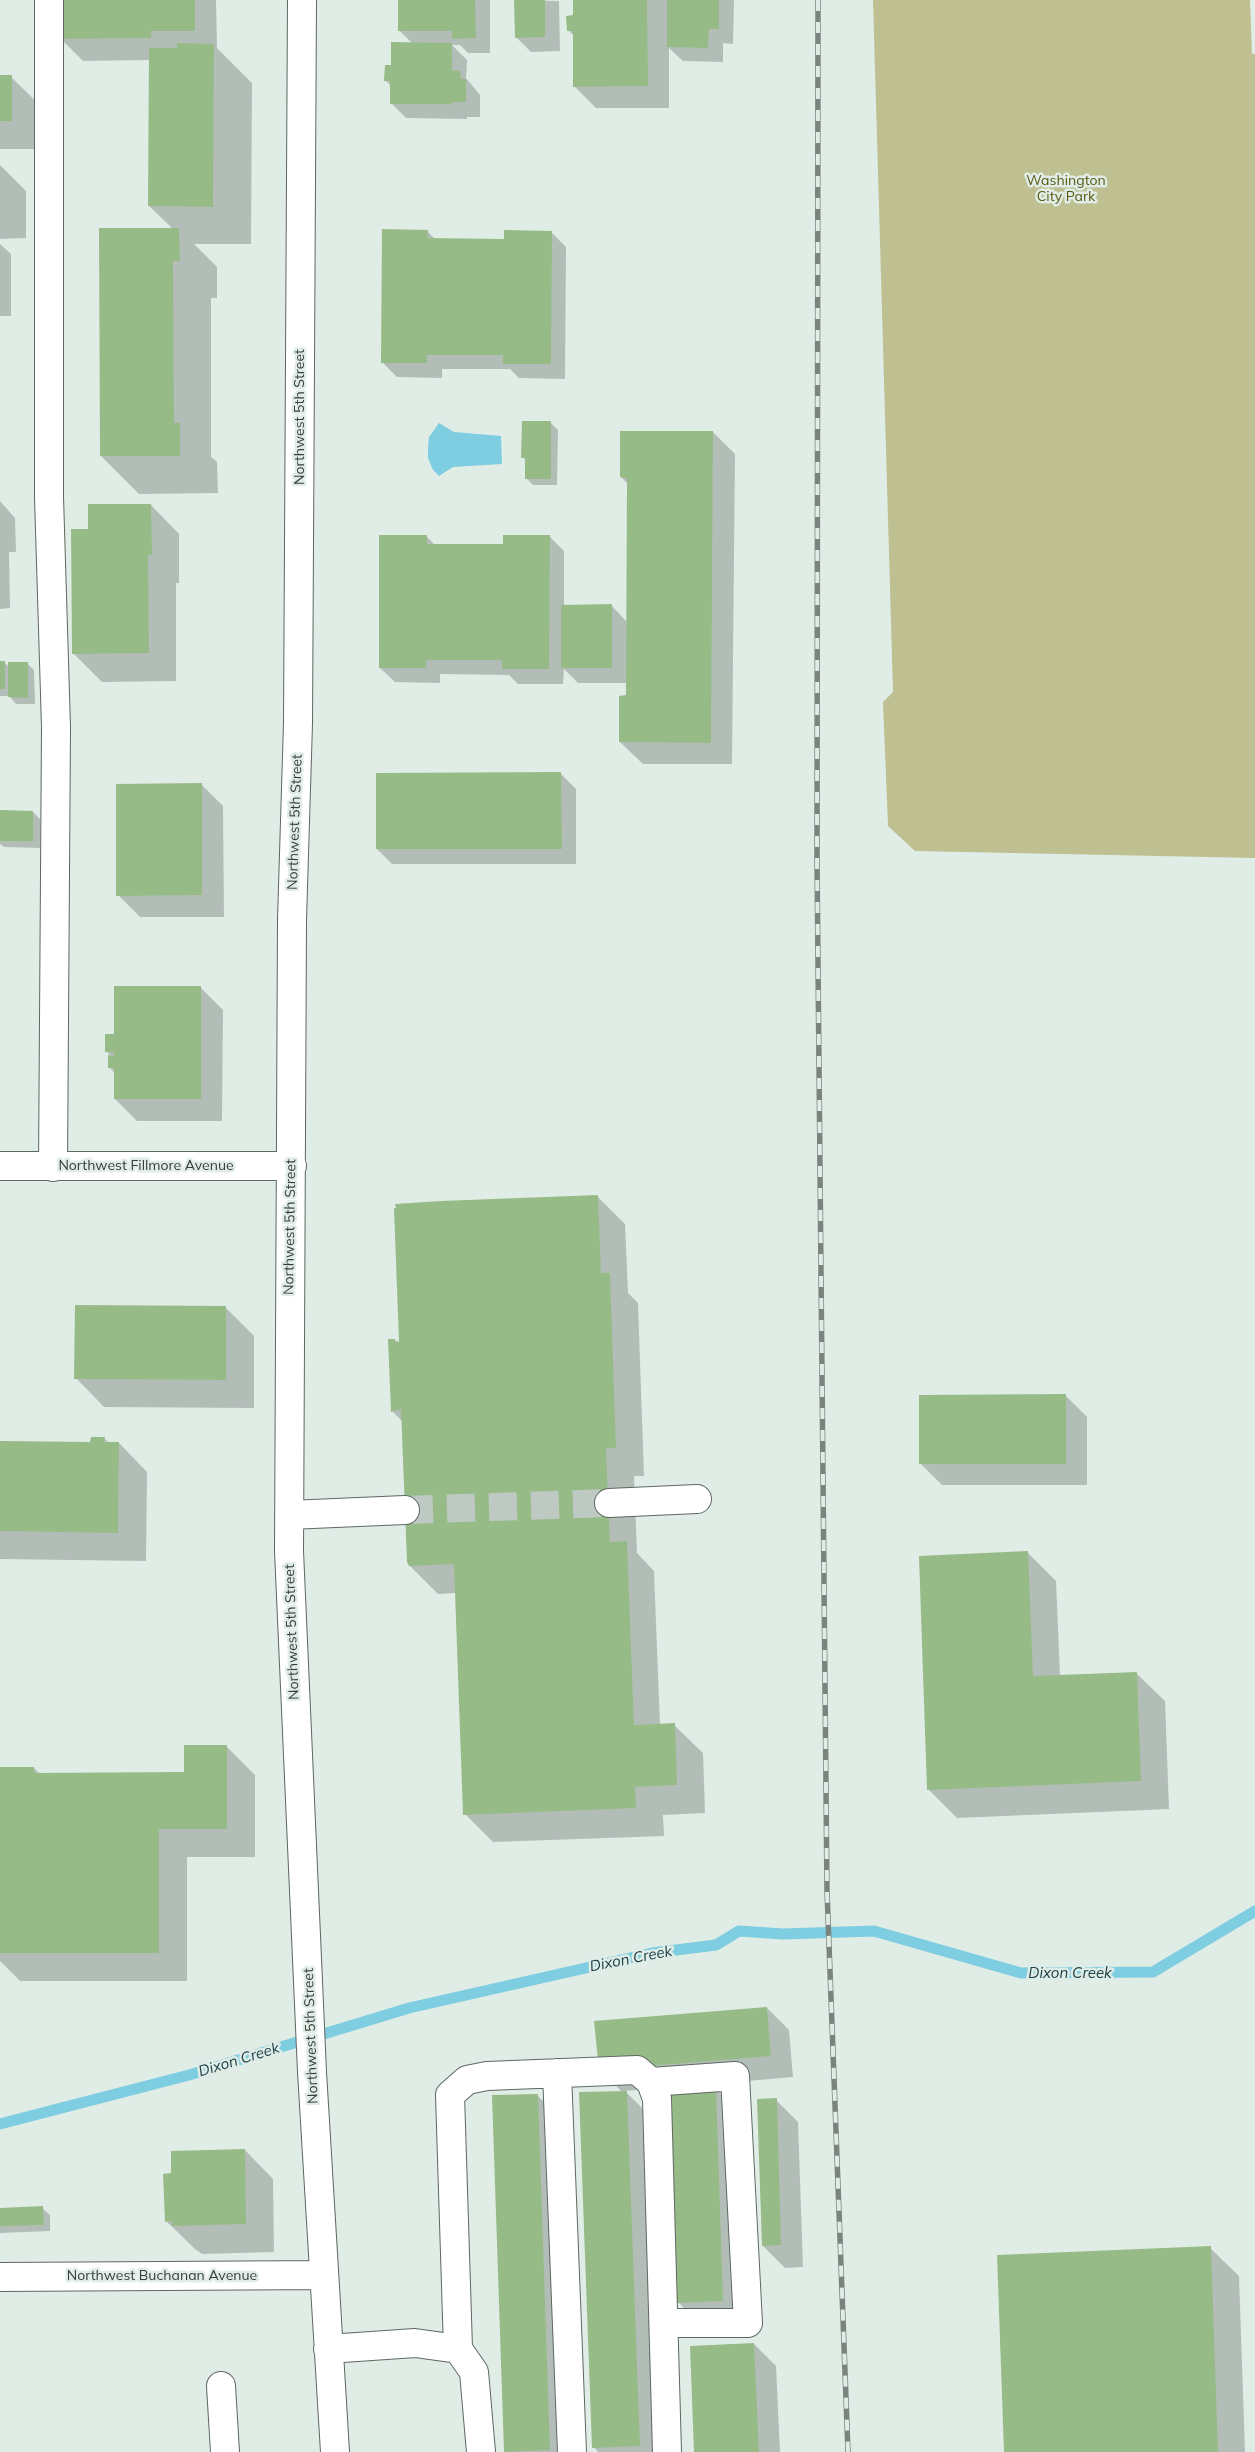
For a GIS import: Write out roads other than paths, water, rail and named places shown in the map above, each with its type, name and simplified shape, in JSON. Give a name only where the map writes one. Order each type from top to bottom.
[{"type":"street","points":[[49,0],[49,497],[56,726],[53,1166]]},
{"type":"street","name":"Northwest 5th Street","points":[[302,0],[298,723],[292,920],[289,1515],[291,1633],[312,2072],[335,2452]]},
{"type":"street","name":"Northwest Fillmore Avenue","points":[[0,1166],[292,1166]]},
{"type":"street","points":[[609,1503],[697,1499]]},
{"type":"street","points":[[289,1515],[405,1510]]},
{"type":"street","points":[[481,2452],[474,2372],[458,2349],[450,2095],[467,2080],[487,2076],[637,2070],[651,2082],[657,2100],[667,2452]]},
{"type":"street","points":[[557,2073],[572,2452]]},
{"type":"street","points":[[651,2082],[735,2076],[748,2323],[664,2323]]},
{"type":"street","name":"Northwest Buchanan Avenue","points":[[0,2277],[324,2275]]},
{"type":"street","points":[[328,2349],[415,2342],[458,2349]]},
{"type":"street","points":[[221,2386],[225,2452]]},
{"type":"water","points":[[439,423],[454,432],[501,436],[502,464],[453,467],[439,476],[433,470],[428,458],[428,448],[429,437]]},
{"type":"waterway","name":"Dixon Creek","points":[[0,2124],[189,2075],[409,2008],[652,1953],[716,1945],[739,1931],[783,1934],[874,1931],[1021,1973],[1153,1972],[1255,1911]]},
{"type":"tunnel","points":[[405,1510],[609,1503]]},
{"type":"railway","points":[[818,0],[817,859],[827,1891],[848,2452]]},
{"type":"park label","name":"Washington City Park","points":[[1066,190]]}]
